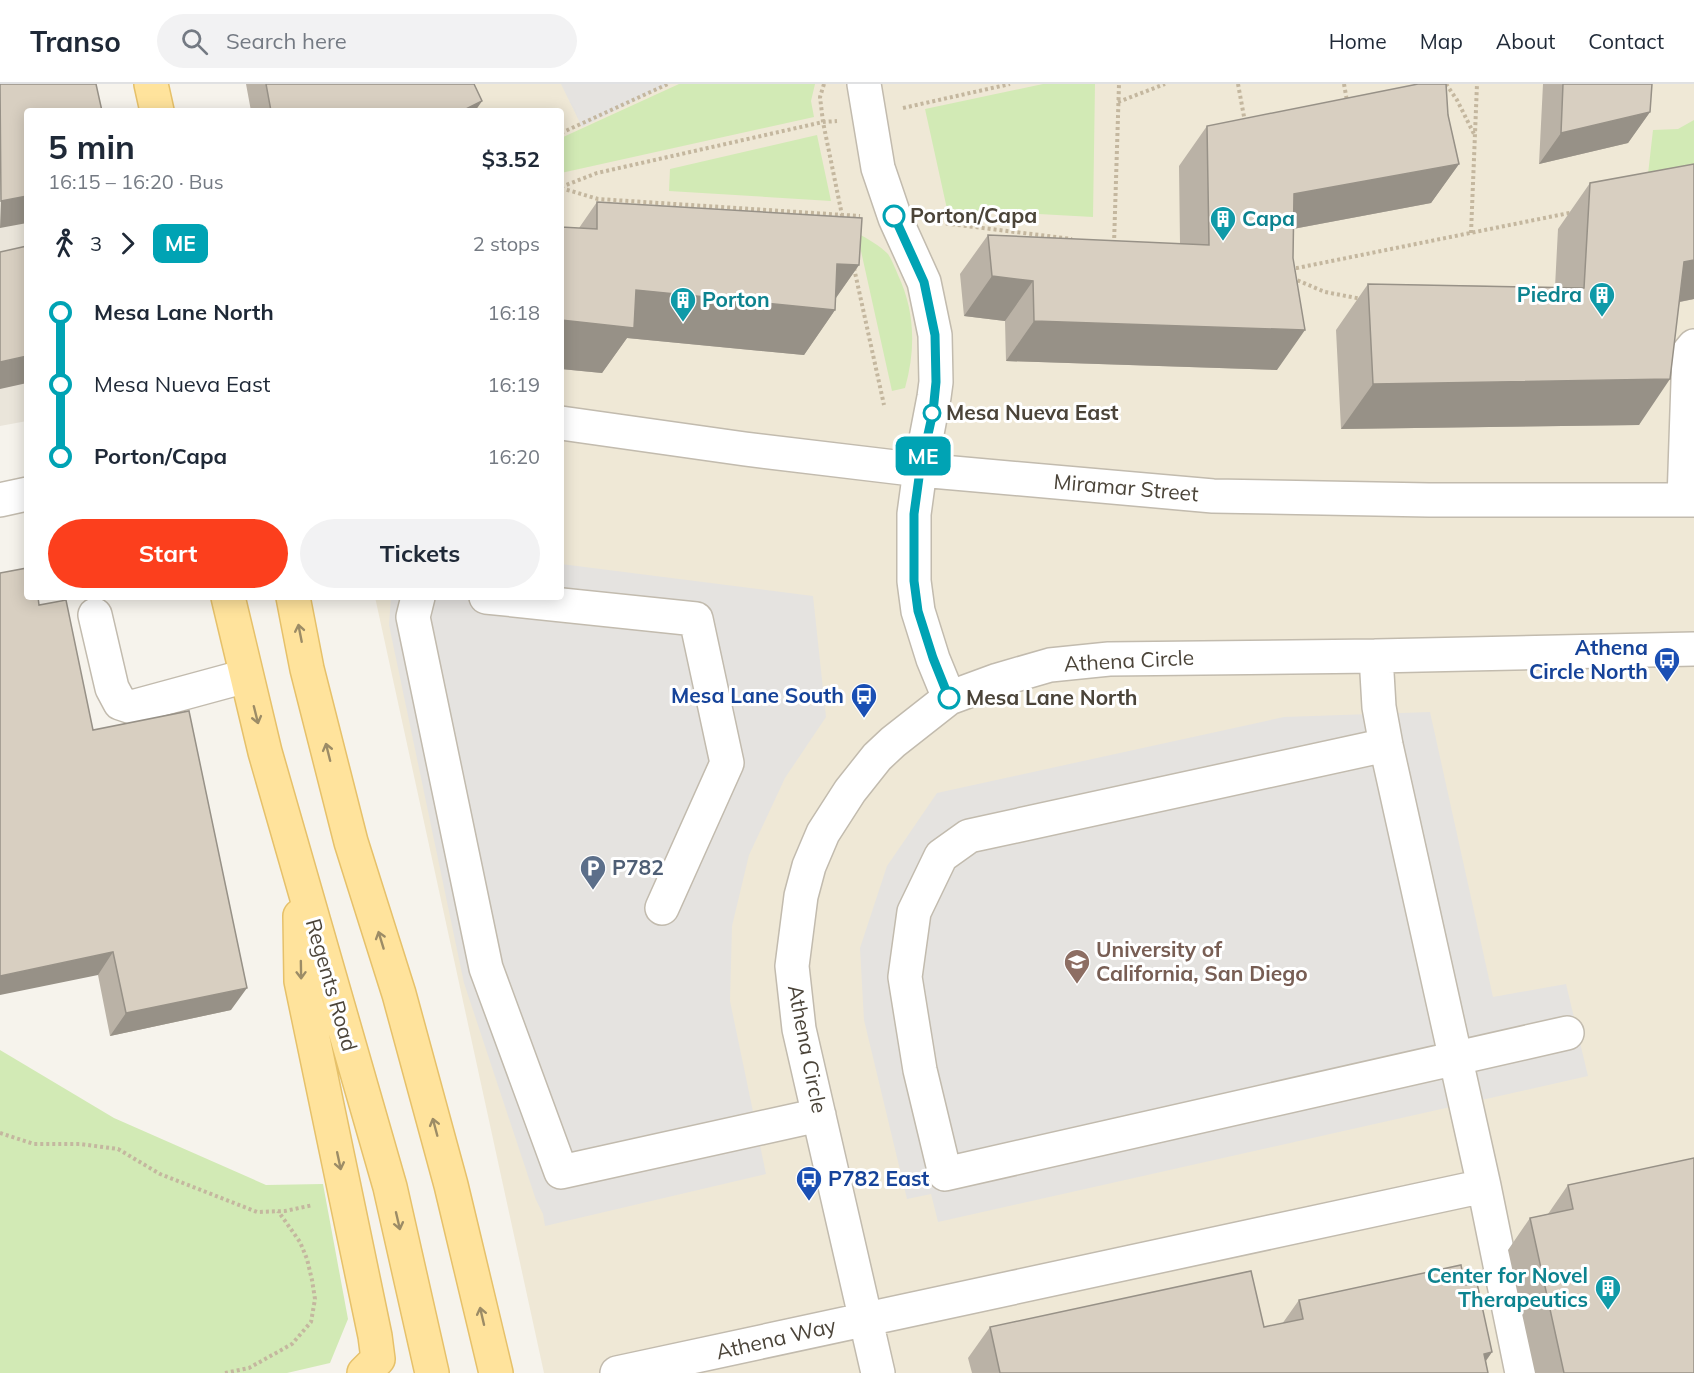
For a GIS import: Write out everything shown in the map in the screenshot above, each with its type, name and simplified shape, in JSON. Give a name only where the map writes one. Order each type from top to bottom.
[{"type":"main road","points":[[151,84],[156,108]]},
{"type":"main road","name":"Regents Road","points":[[229,600],[265,752],[390,1187],[432,1373]]},
{"type":"main road","points":[[294,600],[307,669],[351,842],[399,994],[451,1185],[496,1373]]},
{"type":"main road","points":[[299,870],[301,981],[378,1359],[364,1373]]},
{"type":"street","points":[[864,84],[878,168],[895,218],[924,282],[935,335],[936,382],[933,412],[920,470],[914,518],[914,581],[918,611],[949,698]]},
{"type":"street","points":[[1689,500],[1689,352],[1694,346]]},
{"type":"street","name":"Miramar Street","points":[[564,423],[745,449],[920,470],[1213,496],[1429,500],[1689,500]]},
{"type":"street","points":[[0,500],[24,495]]},
{"type":"street","points":[[417,600],[413,616],[486,968],[561,1172],[819,1115]]},
{"type":"street","points":[[513,600],[696,620],[727,763],[662,908]]},
{"type":"street","points":[[95,615],[112,688],[120,703],[132,707],[246,676]]},
{"type":"street","name":"Athena Circle","points":[[878,1373],[799,1029],[792,966],[801,896],[809,866],[823,833],[850,791],[877,757],[949,698],[998,680],[1050,665],[1109,659],[1694,649]]},
{"type":"street","points":[[1376,656],[1379,707],[1386,745],[1484,1186],[1522,1373]]},
{"type":"street","points":[[1386,745],[969,836],[941,856],[914,912],[905,977],[920,1070],[945,1174],[1567,1033]]},
{"type":"street","name":"Athena Way","points":[[617,1373],[1484,1186]]},
{"type":"path","points":[[564,132],[668,84]]},
{"type":"path","points":[[824,84],[820,97],[823,122],[845,227]]},
{"type":"path","points":[[901,108],[1010,84]]},
{"type":"path","points":[[1119,84],[1114,244],[1125,245]]},
{"type":"path","points":[[1118,102],[1165,84]]},
{"type":"path","points":[[1238,84],[1247,129]]},
{"type":"path","points":[[1344,84],[1349,107]]},
{"type":"path","points":[[1446,84],[1457,100],[1475,136]]},
{"type":"path","points":[[1471,233],[1478,84]]},
{"type":"path","points":[[564,187],[597,173],[823,122],[840,121]]},
{"type":"path","points":[[564,189],[598,199],[862,216]]},
{"type":"path","points":[[1287,267],[1297,268],[1576,211]]},
{"type":"path","points":[[933,222],[1080,240]]},
{"type":"path","points":[[852,260],[884,405]]},
{"type":"path","points":[[1286,275],[1325,292],[1371,300]]},
{"type":"path","points":[[0,1133],[34,1144],[80,1144],[118,1149],[160,1174],[257,1212],[285,1211],[320,1203]]},
{"type":"path","points":[[225,1373],[249,1368],[292,1344],[311,1322],[315,1299],[307,1259],[300,1242],[278,1211]]},
{"type":"shaded area","points":[[0,84],[24,108],[24,422],[0,426]]},
{"type":"shaded area","name":"University of California, San Diego","points":[[264,84],[1694,84],[1694,1373],[544,1373],[376,600],[564,600],[564,108],[268,108]]},
{"type":"shaded area","points":[[561,84],[669,84],[582,127]]},
{"type":"shaded area","name":"P782","points":[[564,564],[813,596],[826,717],[785,778],[749,855],[732,926],[730,1001],[766,1174],[545,1226],[543,1214],[536,1200],[464,983],[389,625],[391,600],[564,600]]},
{"type":"shaded area","points":[[1430,712],[1493,997],[1566,984],[1588,1076],[938,1222],[931,1194],[907,1199],[864,1020],[860,948],[887,866],[937,793],[1284,717]]},
{"type":"green space","points":[[679,84],[815,84],[811,101],[814,117],[564,172],[564,137]]},
{"type":"green space","points":[[1043,84],[1095,84],[1093,217],[947,209],[925,109]]},
{"type":"green space","points":[[1694,120],[1694,174],[1647,183],[1653,130],[1678,129]]},
{"type":"green space","points":[[817,135],[831,201],[669,191],[670,169]]},
{"type":"green space","points":[[857,233],[888,254],[904,289],[912,330],[911,359],[905,388],[892,391]]},
{"type":"green space","points":[[0,1050],[114,1118],[266,1185],[323,1184],[348,1319],[330,1363],[287,1373],[0,1373]]},
{"type":"building","points":[[0,84],[96,84],[101,108],[24,108],[24,197],[1,201]]},
{"type":"building","points":[[266,84],[474,84],[482,101],[468,108],[270,108]]},
{"type":"building","points":[[1418,84],[1446,84],[1448,115],[1459,164],[1294,194],[1293,258],[1305,330],[1034,321],[1033,281],[992,276],[988,235],[1209,245],[1207,126]]},
{"type":"building","points":[[1563,84],[1652,84],[1650,112],[1561,133]]},
{"type":"building","points":[[1694,164],[1694,260],[1684,262],[1670,379],[1373,384],[1368,284],[1584,288],[1590,183]]},
{"type":"building","points":[[597,202],[862,218],[859,265],[837,264],[835,310],[636,290],[634,328],[564,320],[564,227],[597,229]]},
{"type":"building","points":[[24,247],[24,357],[0,362],[0,252]]},
{"type":"building","points":[[24,569],[24,600],[38,600],[39,605],[66,600],[93,730],[189,711],[247,988],[126,1013],[113,952],[0,976],[0,573]]},
{"type":"building","name":"Center for Novel Therapeutics","points":[[1694,1158],[1694,1373],[1564,1373],[1530,1218],[1573,1209],[1568,1185]]},
{"type":"building","points":[[1461,1265],[1465,1285],[1477,1283],[1492,1352],[1484,1354],[1488,1373],[1000,1373],[990,1327],[1251,1271],[1264,1327],[1303,1319],[1299,1300]]},
{"type":"bus line","name":"ME","points":[[894,216],[924,282],[935,335],[936,382],[933,412],[920,470],[914,514],[914,581],[918,611],[949,698]]},
{"type":"place","name":"Porton/Capa","points":[[894,216]]},
{"type":"place","name":"Capa","points":[[1223,242]]},
{"type":"place","name":"Piedra","points":[[1602,318]]},
{"type":"place","name":"Porton","points":[[683,323]]},
{"type":"place","name":"Mesa Nueva East","points":[[932,413]]},
{"type":"place","name":"Athena Circle North","points":[[1667,683]]},
{"type":"place","name":"Mesa Lane North","points":[[949,698]]},
{"type":"place","name":"Mesa Lane South","points":[[864,719]]},
{"type":"place","name":"P782","points":[[593,891]]},
{"type":"place","name":"University of California, San Diego","points":[[1077,985]]},
{"type":"place","name":"P782 East","points":[[809,1202]]},
{"type":"place","name":"Center for Novel Therapeutics","points":[[1608,1311]]}]
